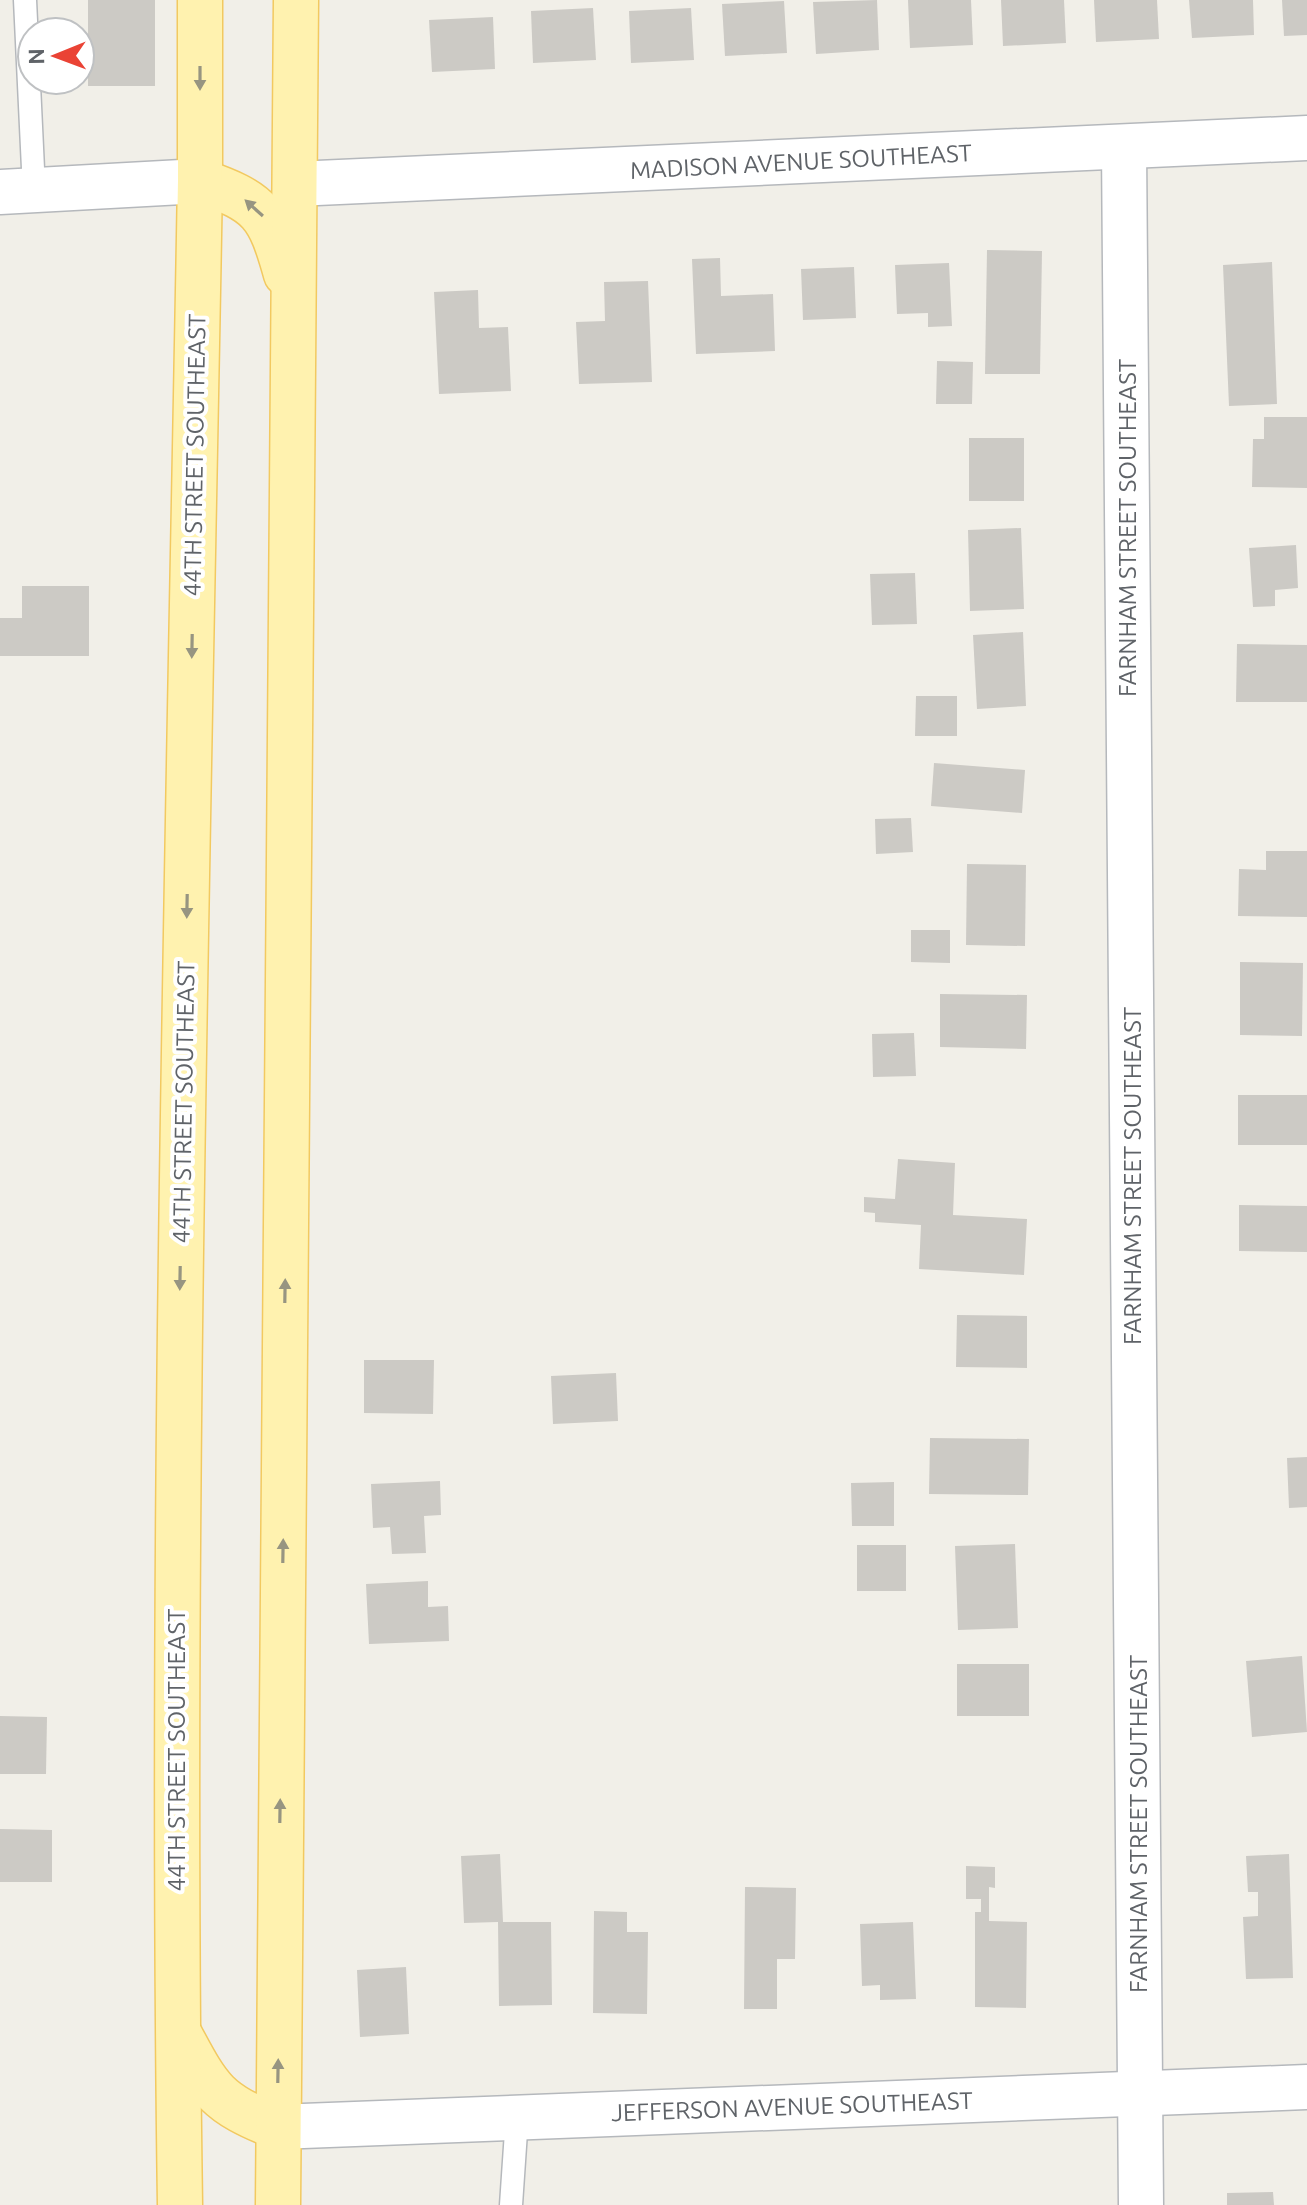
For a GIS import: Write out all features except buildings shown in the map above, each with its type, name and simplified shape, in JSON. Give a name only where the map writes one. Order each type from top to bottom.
[{"type":"main road","name":"44TH STREET SOUTHEAST","points":[[180,2205],[177,2031],[179,1348],[200,181],[200,0]]},
{"type":"main road","points":[[278,2205],[296,0]]},
{"type":"main road","points":[[200,181],[232,192],[254,205],[273,228],[295,303]]},
{"type":"main road","points":[[177,2031],[206,2083],[235,2110],[277,2127]]},
{"type":"street","name":"MADISON AVENUE SOUTHEAST","points":[[295,184],[1307,138]]},
{"type":"street","name":"FARNHAM STREET SOUTHEAST","points":[[1124,147],[1141,2205]]},
{"type":"street","points":[[17,191],[200,181]]},
{"type":"street","name":"JEFFERSON AVENUE SOUTHEAST","points":[[277,2127],[1307,2087]]},
{"type":"lane","points":[[17,191],[25,0]]},
{"type":"lane","points":[[511,2205],[517,2117]]}]
